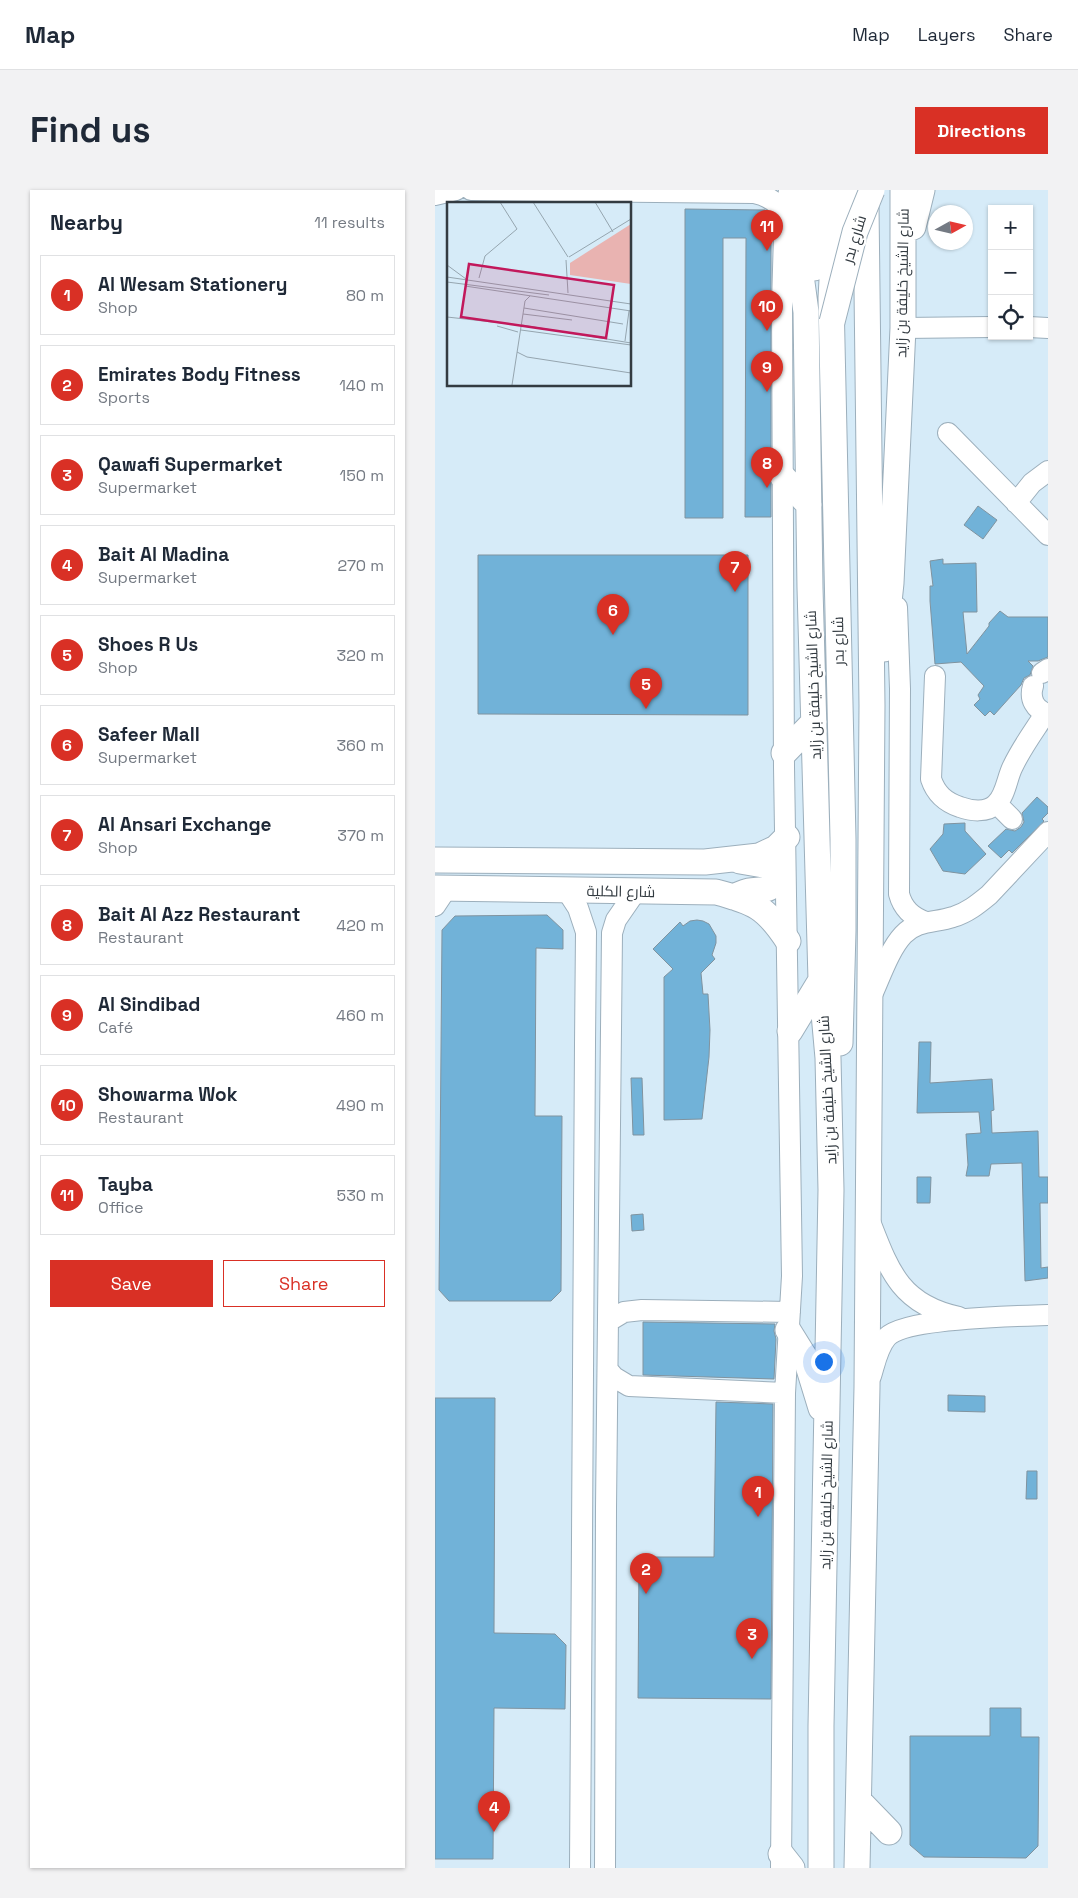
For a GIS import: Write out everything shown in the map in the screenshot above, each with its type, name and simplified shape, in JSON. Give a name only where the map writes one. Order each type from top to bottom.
[{"type":"main road","name":"شارع الشيخ خليفة بن زايد","points":[[804,190],[800,268],[801,287],[806,312],[821,980],[829,1058],[831,1190],[821,1726],[821,1868]]},
{"type":"main road","name":"شارع الشيخ خليفة بن زايد","points":[[806,312],[817,254],[825,190]]},
{"type":"main road","points":[[832,322],[833,260],[837,231],[847,190]]},
{"type":"main road","name":"شارع الشيخ خليفة بن زايد","points":[[857,1868],[867,1387],[867,1214],[871,998],[872,705],[866,190]]},
{"type":"main road","name":"شارع بدر","points":[[830,1097],[839,1059],[841,1040],[843,930],[832,322],[855,232],[872,190]]},
{"type":"main road","name":"شارع الشيخ خليفة بن زايد","points":[[872,705],[886,635],[892,558],[903,328],[903,190]]},
{"type":"main road","points":[[903,258],[915,221],[922,190]]},
{"type":"main road","points":[[783,477],[809,505]]},
{"type":"main road","points":[[784,753],[814,722]]},
{"type":"main road","name":"شارع الكلية","points":[[437,858],[688,862],[735,860],[768,853],[787,837]]},
{"type":"main road","points":[[733,897],[750,891],[766,890],[772,886],[774,877],[772,869],[764,864],[735,860]]},
{"type":"main road","name":"شارع الكلية","points":[[439,894],[567,891],[716,892],[757,905],[776,922],[788,941]]},
{"type":"main road","points":[[790,1031],[821,980]]},
{"type":"main road","points":[[789,1321],[806,1359],[828,1430]]},
{"type":"main road","points":[[859,1801],[889,1832]]},
{"type":"street","points":[[435,195],[456,190]]},
{"type":"street","points":[[471,190],[726,191],[762,195],[777,203],[786,216]]},
{"type":"street","points":[[785,1863],[785,1393],[792,1276],[790,1031],[784,753],[782,279],[789,190]]},
{"type":"street","points":[[903,328],[988,327]]},
{"type":"street","points":[[1033,327],[1048,328]]},
{"type":"street","points":[[948,433],[1048,535]]},
{"type":"street","points":[[1016,503],[1032,483],[1048,470]]},
{"type":"street","points":[[892,558],[897,608],[900,689],[899,894],[908,912],[926,922]]},
{"type":"street","points":[[935,676],[930,772],[933,786],[941,798],[963,808],[984,810],[997,804],[1018,756],[1047,714],[1037,708],[1033,700],[1041,676]]},
{"type":"street","points":[[997,804],[1012,819]]},
{"type":"street","points":[[871,998],[899,940],[910,928],[926,922],[953,917],[978,904],[989,895],[1048,832]]},
{"type":"street","points":[[567,891],[578,908],[586,932],[580,1868]]},
{"type":"street","points":[[605,1868],[612,933],[620,913],[636,892]]},
{"type":"street","points":[[585,1044],[592,1036],[597,1035],[607,1038],[611,1042]]},
{"type":"street","points":[[867,1214],[887,1266],[907,1292],[936,1311],[960,1318],[973,1319]]},
{"type":"street","points":[[609,1321],[624,1312],[642,1310],[789,1321]]},
{"type":"street","points":[[867,1387],[883,1344],[893,1332],[908,1327],[973,1319],[1048,1315]]},
{"type":"street","points":[[608,1370],[614,1377],[629,1386],[785,1393]]},
{"type":"street","points":[[581,1756],[584,1760],[593,1764],[602,1760],[605,1756]]},
{"type":"building","points":[[685,209],[765,210],[771,215],[771,470],[769,480],[771,484],[771,517],[745,517],[746,238],[723,238],[723,518],[685,518]]},
{"type":"building","points":[[978,506],[997,520],[983,539],[964,525]]},
{"type":"building","points":[[478,555],[748,555],[748,715],[478,714]]},
{"type":"building","points":[[943,559],[943,564],[976,563],[977,612],[963,612],[967,654],[1000,611],[1008,617],[1048,617],[1048,657],[1038,661],[1028,661],[1033,666],[1030,675],[1024,678],[1021,685],[994,715],[990,711],[985,716],[974,705],[980,699],[978,695],[984,686],[961,662],[935,664],[930,601],[930,586],[933,586],[930,561]]},
{"type":"building","points":[[1037,797],[1048,807],[1048,813],[1042,819],[1044,821],[1012,853],[1009,850],[1001,858],[988,846],[1006,829],[1015,831],[1021,827],[1024,822],[1022,813]]},
{"type":"building","points":[[965,823],[965,831],[986,854],[965,874],[943,871],[930,849],[943,834],[944,824]]},
{"type":"building","points":[[547,915],[563,930],[563,949],[536,948],[535,1116],[562,1116],[561,1291],[551,1301],[449,1301],[439,1290],[442,930],[455,916]]},
{"type":"building","points":[[697,920],[709,924],[716,936],[712,955],[715,959],[701,973],[703,994],[708,994],[710,1030],[702,1119],[664,1120],[664,977],[673,969],[653,949],[680,922],[683,926],[690,921]]},
{"type":"building","points":[[919,1042],[931,1042],[930,1083],[992,1079],[994,1110],[991,1111],[992,1133],[1038,1131],[1039,1177],[1048,1177],[1048,1203],[1040,1203],[1041,1268],[1048,1267],[1048,1278],[1025,1281],[1022,1163],[991,1164],[989,1176],[966,1176],[968,1165],[966,1134],[981,1133],[979,1112],[917,1113]]},
{"type":"building","points":[[631,1078],[642,1078],[644,1135],[633,1135]]},
{"type":"building","points":[[917,1177],[931,1177],[930,1203],[917,1203]]},
{"type":"building","points":[[643,1214],[644,1230],[632,1231],[631,1215]]},
{"type":"building","points":[[643,1322],[775,1324],[774,1379],[643,1375]]},
{"type":"building","points":[[948,1395],[985,1396],[985,1412],[948,1411]]},
{"type":"building","points":[[435,1398],[495,1398],[494,1633],[555,1634],[566,1645],[565,1709],[494,1708],[493,1859],[435,1859]]},
{"type":"building","points":[[716,1402],[773,1404],[771,1699],[638,1698],[639,1557],[714,1557]]},
{"type":"building","points":[[1027,1471],[1037,1471],[1037,1499],[1026,1499]]},
{"type":"building","points":[[990,1708],[1021,1708],[1021,1737],[1039,1737],[1038,1846],[1026,1858],[924,1857],[910,1845],[910,1736],[990,1736]]},
{"type":"place","name":"Tayba","points":[[767,251]]},
{"type":"place","name":"Showarma Wok","points":[[767,331]]},
{"type":"place","name":"Al Sindibad","points":[[767,392]]},
{"type":"place","name":"Bait Al Azz Restaurant","points":[[767,488]]},
{"type":"place","name":"Al Ansari Exchange","points":[[735,592]]},
{"type":"place","name":"Safeer Mall","points":[[613,635]]},
{"type":"place","name":"Shoes R Us","points":[[646,709]]},
{"type":"place","name":"Al Wesam Stationery","points":[[758,1517]]},
{"type":"place","name":"Emirates Body Fitness","points":[[646,1594]]},
{"type":"place","name":"Qawafi Supermarket","points":[[752,1659]]},
{"type":"place","name":"Bait Al Madina","points":[[494,1832]]}]
